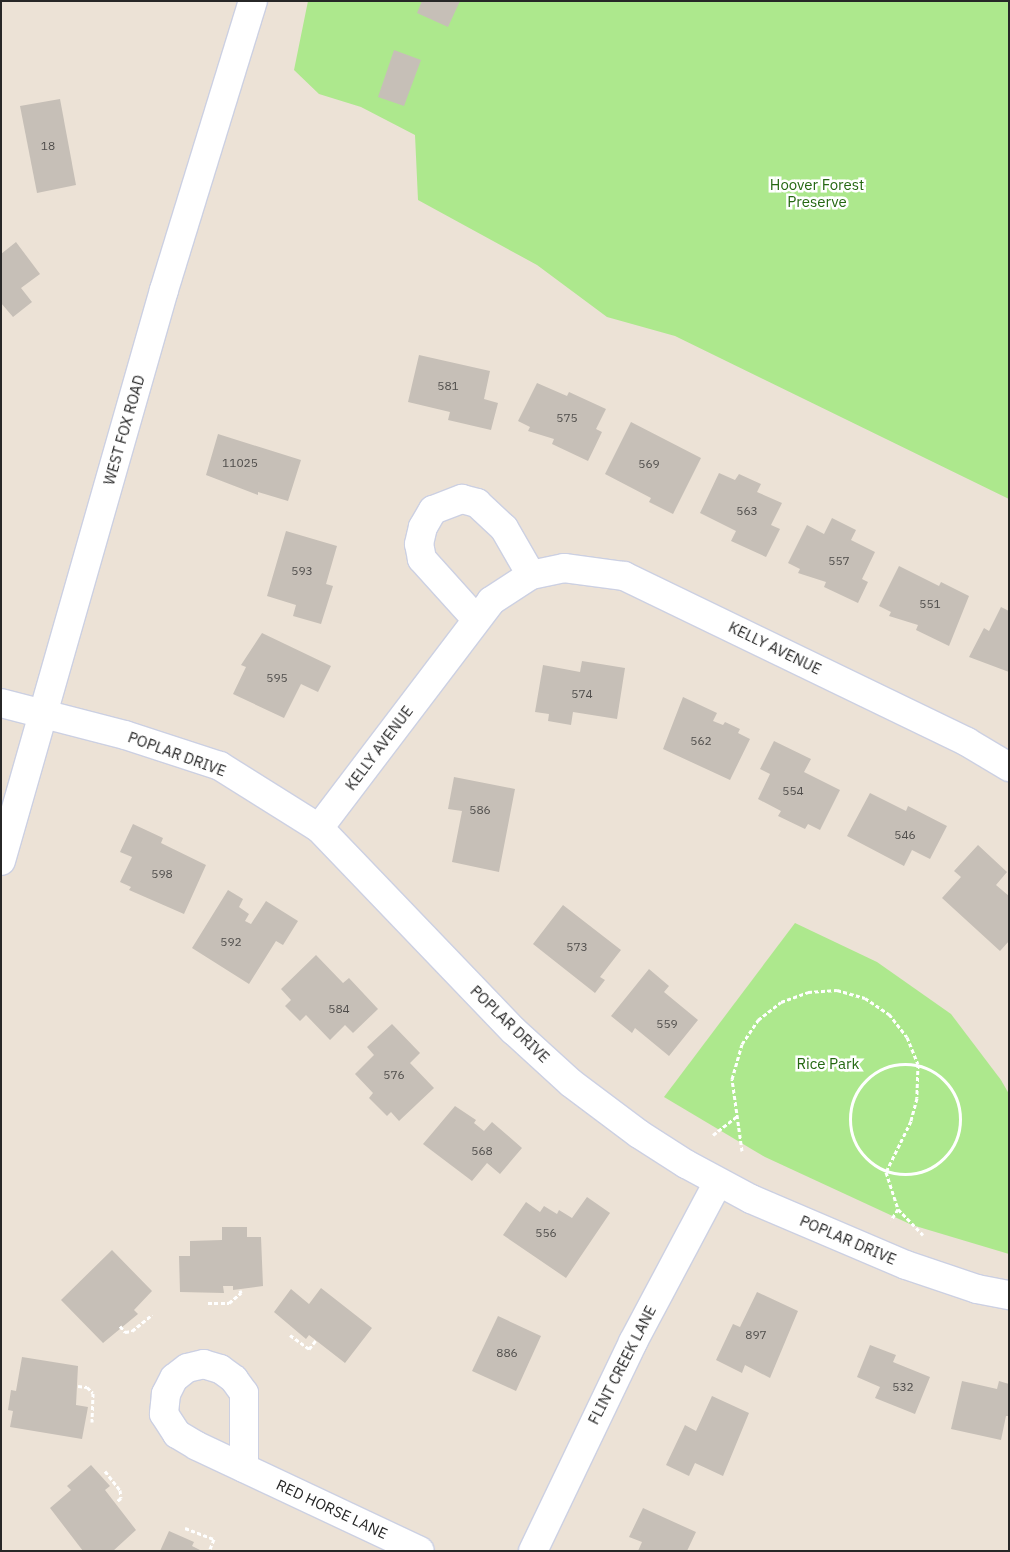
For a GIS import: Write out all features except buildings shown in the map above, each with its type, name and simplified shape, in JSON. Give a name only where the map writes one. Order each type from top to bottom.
[{"type":"street","name":"WEST FOX ROAD","points":[[1,861],[164,290],[253,1]]},
{"type":"street","points":[[476,619],[422,560],[419,544],[423,527],[433,510],[462,500],[477,503],[504,528],[531,575]]},
{"type":"street","name":"KELLY AVENUE","points":[[319,828],[491,601],[531,575],[564,568],[624,576],[967,742],[1009,767]]},
{"type":"street","name":"POPLAR DRIVE","points":[[1,703],[125,735],[220,766],[319,828],[514,1031],[571,1083],[639,1134],[718,1182],[906,1265],[977,1289],[1009,1295]]},
{"type":"street","name":"FLINT CREEK LANE","points":[[533,1551],[633,1342],[718,1182]]},
{"type":"street","name":"RED HORSE LANE","points":[[244,1468],[420,1551]]},
{"type":"path","points":[[742,1151],[732,1079],[742,1044],[758,1020],[781,1002],[808,992],[846,993],[865,998],[889,1014],[907,1037],[918,1064],[917,1098],[912,1121],[886,1172]]},
{"type":"path","points":[[886,1172],[913,1174],[938,1164],[951,1151],[959,1134],[961,1116],[957,1098],[948,1083],[934,1071],[918,1064],[899,1063],[880,1069],[865,1080],[854,1097],[850,1116],[852,1135],[861,1152],[886,1172],[898,1209],[923,1235]]},
{"type":"path","points":[[713,1136],[737,1115]]},
{"type":"path","points":[[891,1220],[898,1209]]},
{"type":"path","points":[[208,1303],[229,1303],[241,1294],[240,1290]]},
{"type":"path","points":[[120,1326],[125,1332],[132,1331],[152,1315]]},
{"type":"path","points":[[290,1335],[309,1350],[316,1340]]},
{"type":"path","points":[[78,1386],[87,1388],[93,1393],[92,1422]]},
{"type":"path","points":[[105,1471],[120,1490],[120,1498],[116,1502]]},
{"type":"path","points":[[185,1528],[214,1539],[210,1549]]},
{"type":"green space","name":"Hoover Forest Preserve","points":[[308,1],[1009,1],[1009,499],[675,336],[607,317],[537,265],[418,200],[415,135],[361,107],[319,94],[294,70]]},
{"type":"green space","name":"Rice Park","points":[[795,923],[877,962],[951,1014],[1001,1080],[1009,1094],[1009,1254],[912,1225],[765,1157],[664,1097]]}]
